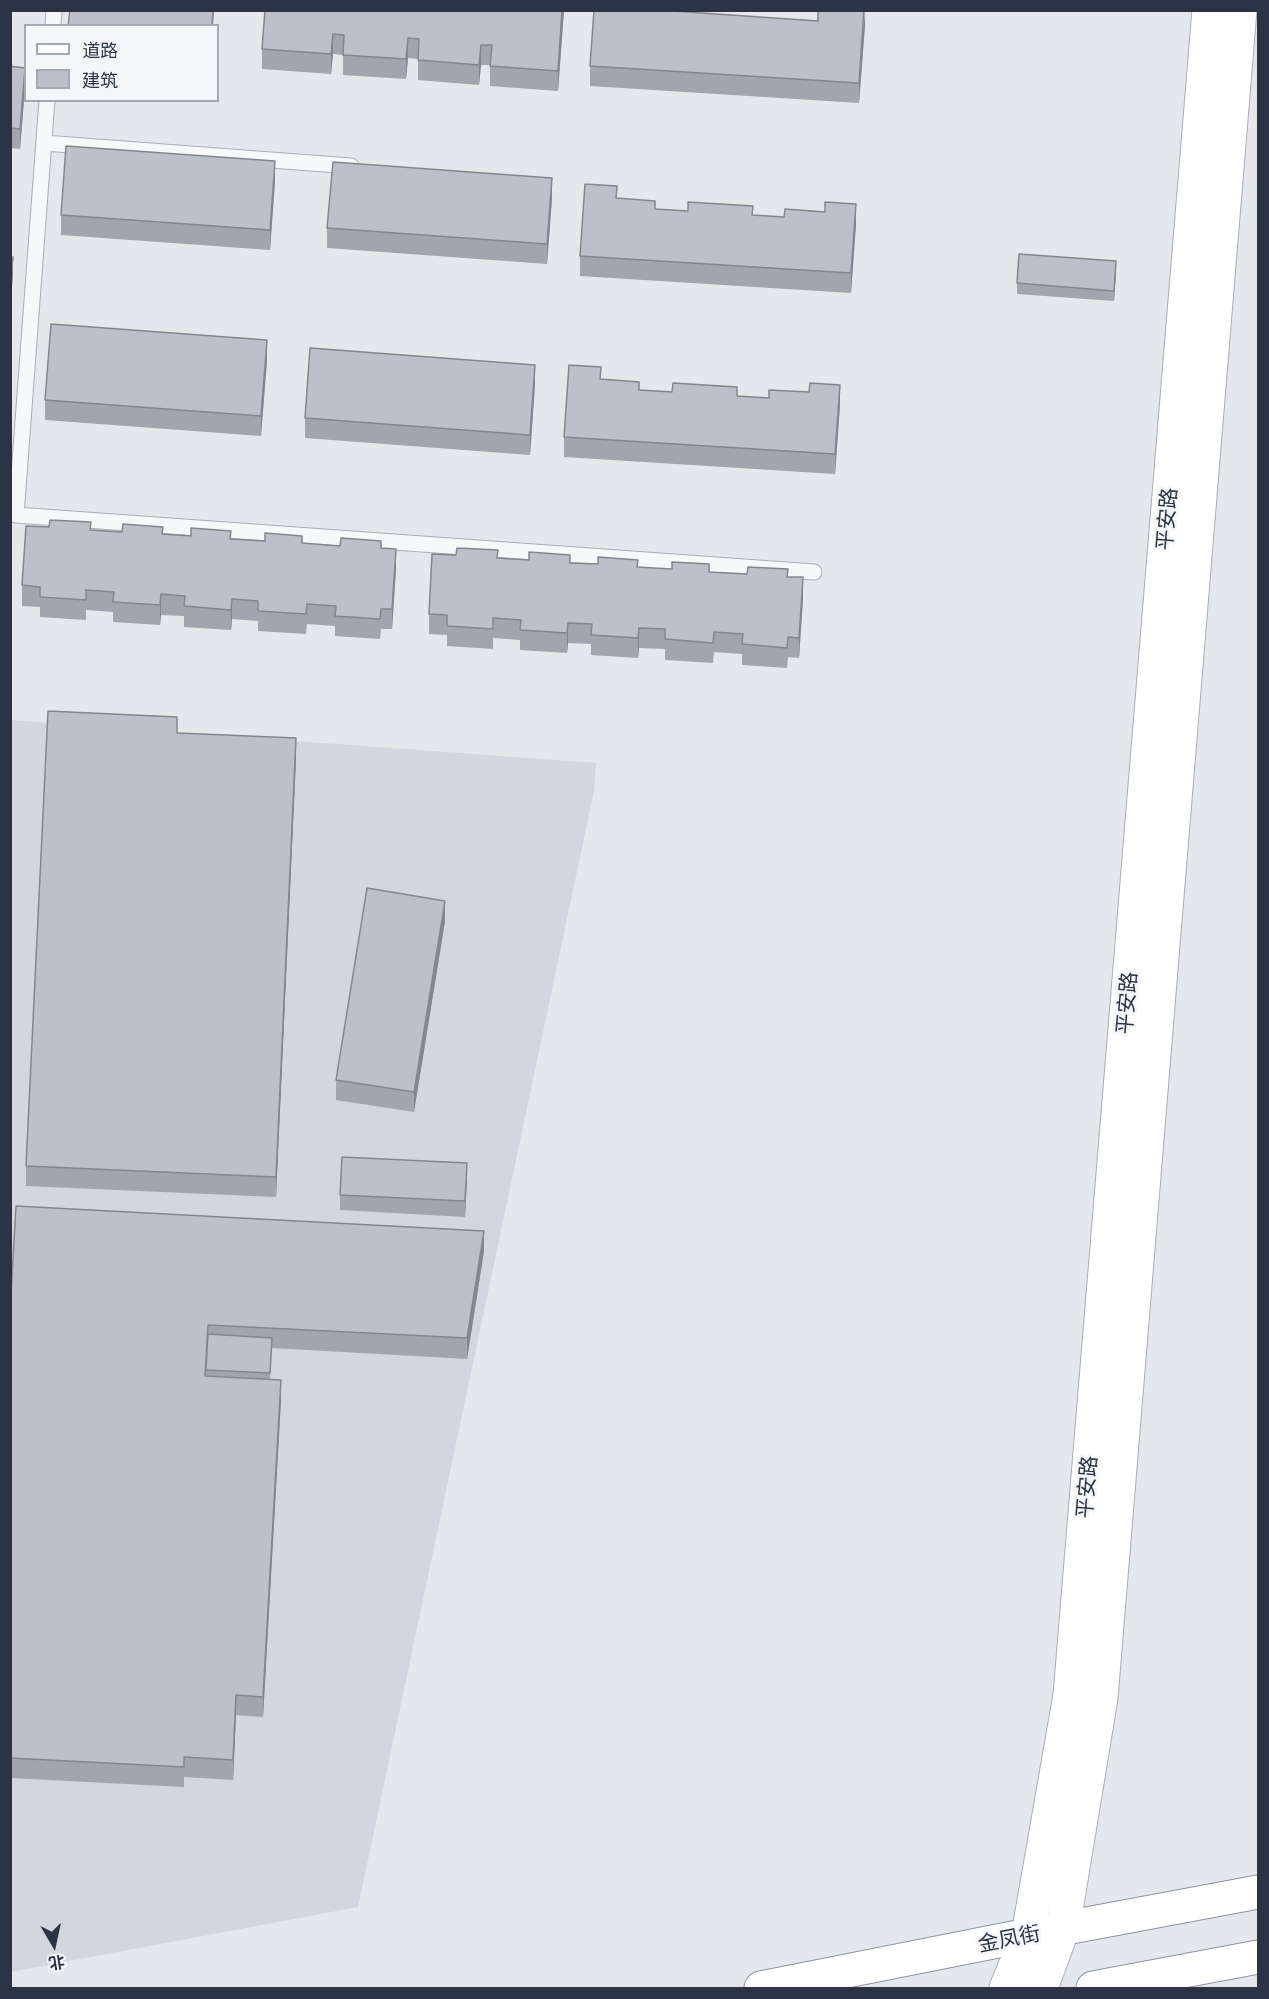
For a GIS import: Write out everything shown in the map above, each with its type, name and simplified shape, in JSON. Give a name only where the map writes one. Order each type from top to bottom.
[{"type":"main road","name":"平安路","points":[[1006,1989],[1028,1935],[1070,1695],[1209,10]]},
{"type":"main road","name":"平安路","points":[[1041,1989],[1063,1928],[1101,1698],[1240,10]]},
{"type":"main road","name":"金凤街","points":[[761,1989],[1063,1928],[1258,1892]]},
{"type":"main road","points":[[1094,1989],[1258,1958]]},
{"type":"lane","points":[[48,102],[16,515],[814,572]]},
{"type":"lane","points":[[44,143],[367,167]]},
{"type":"shaded area","points":[[10,720],[596,763],[594,791],[358,1907],[11,1972]]},
{"type":"building","points":[[70,10],[213,10],[212,24],[68,24]]},
{"type":"building","points":[[265,10],[562,10],[558,71],[490,66],[492,45],[481,45],[479,65],[418,60],[419,39],[408,38],[406,59],[343,55],[344,35],[333,34],[331,54],[262,49]]},
{"type":"building","points":[[594,10],[658,10],[818,21],[818,10],[864,10],[859,83],[590,66]]},
{"type":"building","points":[[10,66],[24,68],[24,80],[20,129],[10,128]]},
{"type":"building","points":[[66,146],[275,161],[270,230],[61,215]]},
{"type":"building","points":[[333,162],[552,178],[547,244],[327,228]]},
{"type":"building","points":[[585,184],[617,186],[616,198],[655,201],[655,209],[688,211],[688,202],[753,206],[752,215],[784,217],[785,209],[825,212],[825,202],[856,204],[851,273],[580,256]]},
{"type":"building","points":[[1019,254],[1116,261],[1114,291],[1017,283]]},
{"type":"building","points":[[10,257],[13,257],[10,288]]},
{"type":"building","points":[[51,324],[267,340],[261,416],[45,400]]},
{"type":"building","points":[[310,348],[535,365],[530,435],[305,418]]},
{"type":"building","points":[[569,365],[601,367],[600,379],[639,382],[639,390],[672,392],[673,383],[737,387],[737,396],[769,398],[769,390],[809,392],[810,383],[840,385],[835,454],[564,437]]},
{"type":"building","points":[[50,520],[91,522],[90,530],[122,532],[123,524],[163,527],[162,534],[191,536],[191,528],[231,531],[230,539],[265,541],[265,533],[302,536],[302,543],[340,546],[341,538],[381,541],[381,548],[396,549],[392,609],[381,609],[380,619],[335,616],[336,606],[307,604],[306,614],[258,611],[258,601],[232,599],[231,610],[184,606],[185,596],[161,594],[160,605],[113,602],[114,592],[86,590],[86,600],[40,597],[40,587],[22,585],[26,526],[49,527]]},
{"type":"building","points":[[457,548],[498,550],[497,558],[529,560],[529,552],[570,555],[570,563],[598,564],[598,557],[638,560],[637,567],[672,569],[672,562],[709,564],[709,572],[747,574],[748,567],[788,569],[787,577],[803,577],[799,638],[788,637],[787,648],[742,644],[743,634],[714,632],[713,643],[665,639],[665,629],[639,628],[638,638],[591,635],[592,624],[568,623],[567,633],[520,630],[521,620],[493,618],[493,629],[447,626],[447,615],[429,614],[432,554],[456,555]]},
{"type":"building","points":[[48,711],[177,717],[177,733],[296,738],[276,1177],[26,1166]]},
{"type":"building","points":[[367,888],[445,901],[414,1092],[336,1080]]},
{"type":"building","points":[[342,1157],[467,1163],[465,1201],[340,1195]]},
{"type":"building","points":[[16,1206],[484,1231],[467,1338],[208,1325],[205,1376],[281,1380],[263,1697],[236,1695],[233,1760],[184,1757],[184,1767],[10,1758],[10,1312]]},
{"type":"building","points":[[208,1334],[272,1338],[270,1373],[206,1370]]}]
